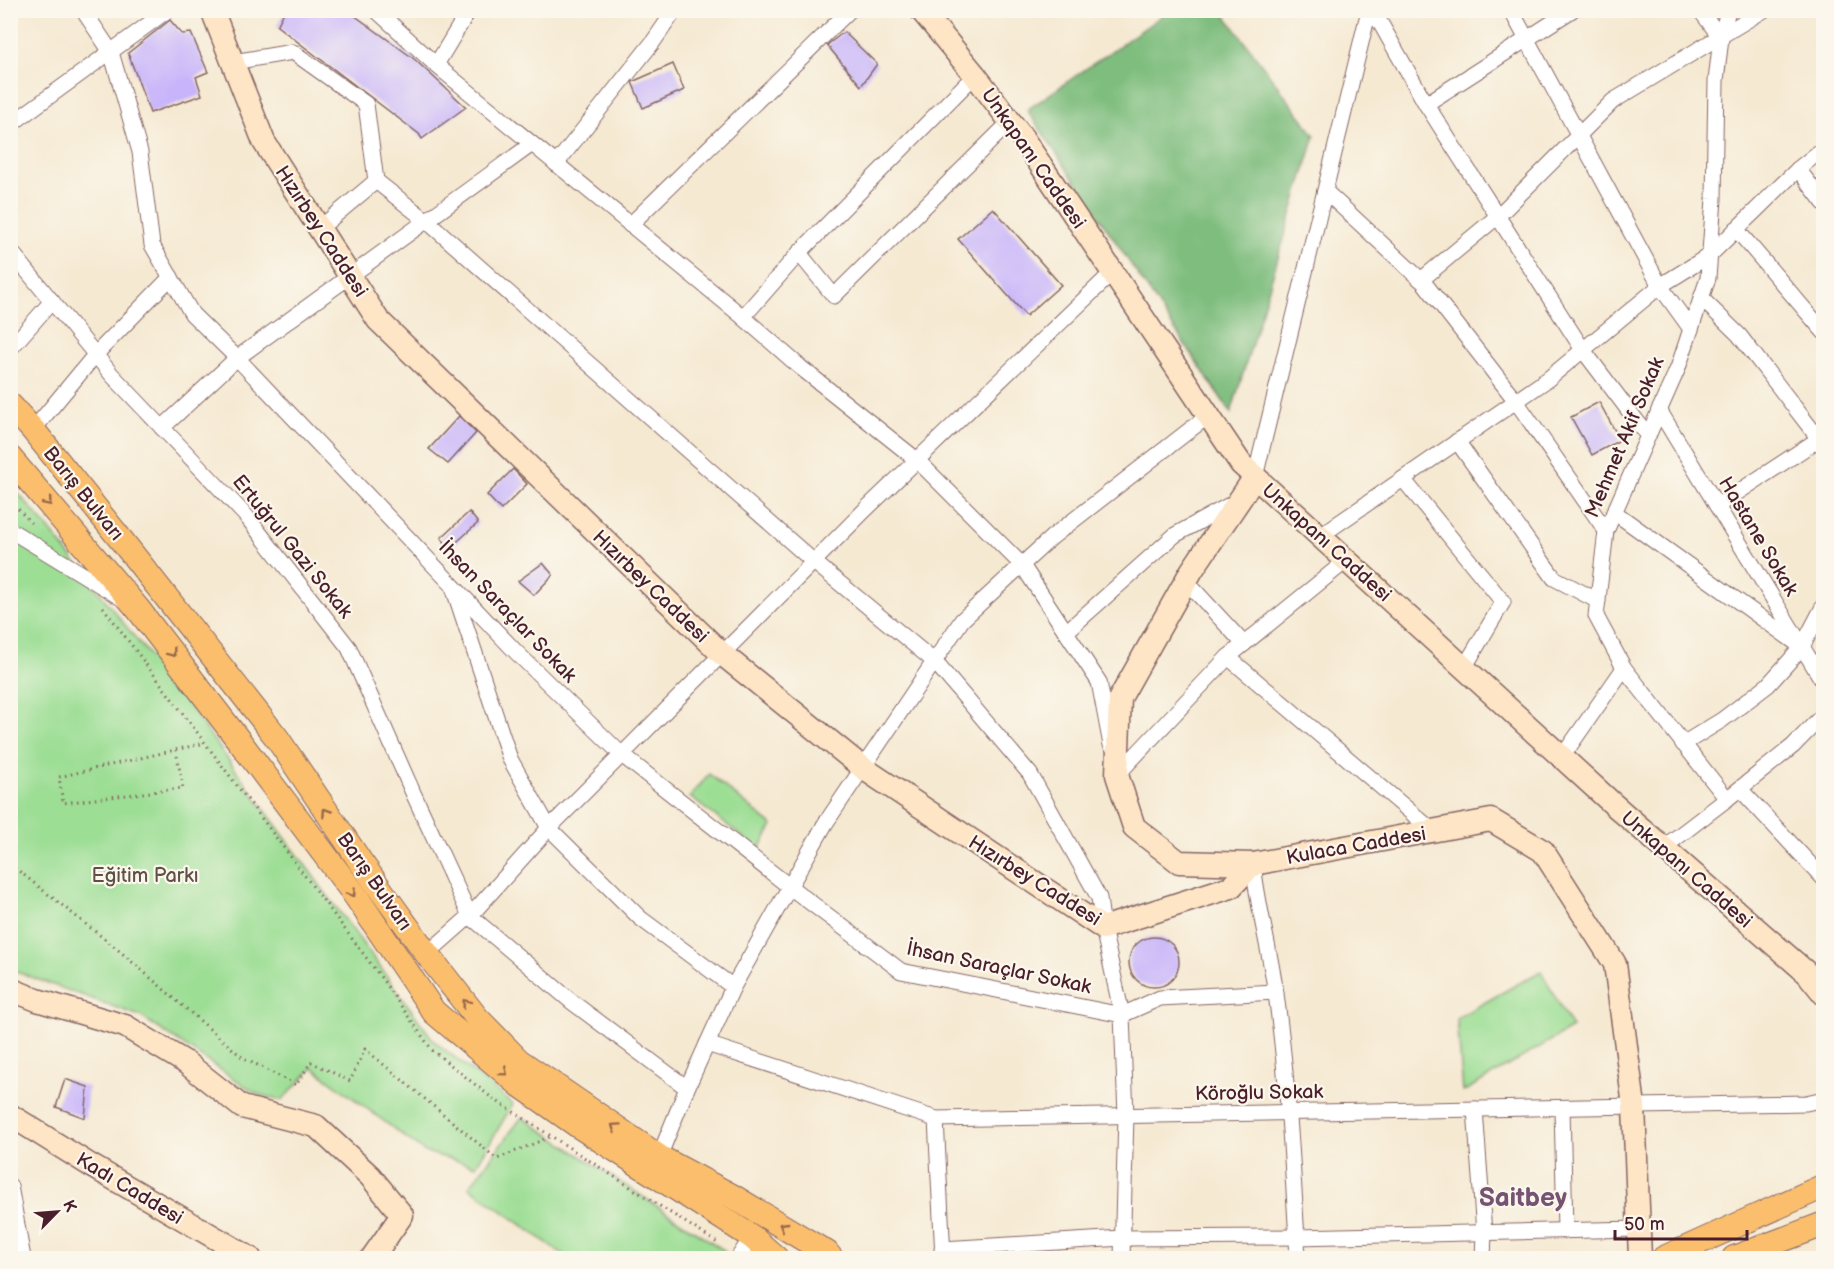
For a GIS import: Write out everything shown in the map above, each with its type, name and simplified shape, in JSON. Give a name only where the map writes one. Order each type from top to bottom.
[{"type":"main road","name":"Hızırbey Caddesi","points":[[212,10],[264,142],[378,320],[722,654],[863,768],[1102,928],[1231,887],[1253,864]]},
{"type":"main road","name":"Unkapanı Caddesi","points":[[921,10],[975,75],[1022,137],[1241,464],[1663,848],[1806,973],[1824,994]]},
{"type":"main road","name":"Barış Bulvarı","points":[[10,405],[33,430],[277,738],[360,861],[427,954],[477,1018],[519,1061],[659,1157],[732,1196],[833,1257]]},
{"type":"main road","name":"Barış Bulvarı","points":[[10,458],[138,609],[355,895],[434,1012],[520,1085],[752,1237],[776,1258]]},
{"type":"main road","name":"Kulaca Caddesi","points":[[1255,477],[1186,581],[1120,698],[1117,775],[1134,827],[1179,862],[1253,864],[1491,820],[1543,851],[1615,964],[1634,1106],[1640,1258]]},
{"type":"main road","points":[[10,989],[37,1000],[125,1026],[185,1062],[242,1107],[316,1126],[369,1176],[402,1215],[372,1258]]},
{"type":"main road","name":"Kadı Caddesi","points":[[10,1115],[90,1165],[250,1258]]},
{"type":"main road","points":[[1664,1258],[1824,1186]]},
{"type":"main road","points":[[1734,1258],[1824,1224]]},
{"type":"street","name":"İhsan Saraçlar Sokak","points":[[83,10],[111,52],[140,152],[152,245],[192,314],[237,358],[516,652],[622,755],[901,971],[1122,1015]]},
{"type":"street","points":[[10,125],[168,10]]},
{"type":"street","points":[[376,10],[436,65],[743,317],[800,367],[917,460],[1022,565],[1099,681],[1117,775]]},
{"type":"street","points":[[436,65],[469,10]]},
{"type":"street","points":[[630,225],[850,10]]},
{"type":"street","points":[[1371,10],[1426,104],[1583,350],[1648,436]]},
{"type":"street","points":[[1255,477],[1371,10]]},
{"type":"street","points":[[1511,10],[1660,286],[1691,329]]},
{"type":"street","points":[[1426,104],[1572,10]]},
{"type":"street","points":[[1700,10],[1721,38]]},
{"type":"street","name":"Mehmet Akif Sokak","points":[[1726,799],[1624,668],[1596,616],[1606,531],[1678,368],[1708,278],[1714,199],[1716,81],[1721,38],[1728,10]]},
{"type":"street","points":[[1422,279],[1498,216],[1613,101],[1764,10]]},
{"type":"street","points":[[556,164],[653,42],[666,14]]},
{"type":"street","points":[[233,62],[293,52],[366,104],[376,181],[427,221],[814,562],[934,662],[1030,774],[1099,898],[1102,928],[1122,1015],[1126,1116],[1122,1258]]},
{"type":"street","points":[[743,317],[800,253],[975,75]]},
{"type":"street","points":[[800,253],[834,296],[1010,122]]},
{"type":"street","points":[[162,428],[237,358],[531,144]]},
{"type":"street","points":[[1320,536],[1548,379],[1660,286],[1710,255],[1798,169],[1824,148]]},
{"type":"street","points":[[1798,169],[1824,203]]},
{"type":"street","points":[[320,228],[376,181]]},
{"type":"street","points":[[1325,190],[1422,279],[1516,401],[1606,531]]},
{"type":"street","points":[[1736,229],[1824,332]]},
{"type":"street","name":"Ertuğrul Gazi Sokak","points":[[10,250],[112,375],[247,517],[349,648],[470,916]]},
{"type":"street","points":[[427,954],[470,916],[549,828],[814,562],[1113,272]]},
{"type":"street","points":[[33,430],[95,355],[171,277]]},
{"type":"street","points":[[1701,298],[1738,335],[1822,440],[1717,506]]},
{"type":"street","points":[[10,349],[52,301]]},
{"type":"street","name":"Hastane Sokak","points":[[1659,410],[1824,683]]},
{"type":"street","points":[[659,1157],[687,1088],[733,987],[825,824],[962,620],[1052,537],[1209,415]]},
{"type":"street","points":[[1458,441],[1554,578],[1598,601]]},
{"type":"street","points":[[1403,478],[1503,602],[1464,668]]},
{"type":"street","points":[[1066,632],[1175,535],[1240,499]]},
{"type":"street","points":[[1614,512],[1802,647]]},
{"type":"street","points":[[10,530],[138,609]]},
{"type":"street","points":[[1117,775],[1228,657],[1347,560]]},
{"type":"street","points":[[1186,581],[1244,644]]},
{"type":"street","points":[[452,585],[510,759],[549,828],[640,918],[733,987]]},
{"type":"street","points":[[1683,744],[1722,720],[1768,686],[1802,647],[1824,605]]},
{"type":"street","points":[[1228,657],[1433,831]]},
{"type":"street","points":[[1562,757],[1624,668]]},
{"type":"street","points":[[1663,848],[1793,746],[1824,714]]},
{"type":"street","points":[[1740,789],[1824,879]]},
{"type":"street","points":[[1253,864],[1257,900],[1276,992],[1290,1113],[1298,1258]]},
{"type":"street","points":[[470,916],[572,1002],[687,1088]]},
{"type":"street","points":[[1122,1015],[1160,998],[1276,992]]},
{"type":"street","name":"Köroğlu Sokak","points":[[707,1044],[936,1119],[1806,1103],[1824,1099]]},
{"type":"street","points":[[1562,1108],[1565,1230]]},
{"type":"street","points":[[1475,1109],[1484,1233],[1483,1258]]},
{"type":"street","points":[[936,1119],[943,1254],[1123,1238],[1297,1237],[1638,1229]]},
{"type":"street","points":[[10,1186],[23,1258]]},
{"type":"street","points":[[738,1258],[752,1237]]},
{"type":"path","points":[[176,750],[183,788],[63,803],[59,777],[205,743]]},
{"type":"path","points":[[10,864],[116,948],[242,1057],[296,1085],[312,1062],[350,1081],[365,1049],[497,1159],[552,1136]]},
{"type":"green space","points":[[1169,11],[1222,11],[1315,136],[1231,413],[1027,110]]},
{"type":"green space","name":"Eğitim Parkı","points":[[10,484],[49,529],[183,698],[434,1041],[513,1104],[476,1166],[425,1152],[313,1068],[282,1100],[257,1094],[140,1016],[11,970]]},
{"type":"green space","points":[[709,774],[773,826],[759,849],[690,797]]},
{"type":"green space","points":[[1541,971],[1572,1028],[1463,1092],[1457,1018]]},
{"type":"green space","points":[[522,1117],[725,1251],[719,1258],[568,1258],[469,1187]]},
{"type":"building","points":[[285,10],[347,10],[413,58],[466,107],[422,139],[419,134],[277,26]]},
{"type":"building","points":[[170,20],[182,34],[191,33],[208,72],[196,77],[202,95],[150,113],[128,53]]},
{"type":"building","points":[[844,32],[877,64],[861,86],[827,45]]},
{"type":"building","points":[[673,64],[684,90],[643,108],[632,82]]},
{"type":"building","points":[[993,208],[1061,285],[1026,316],[958,239]]},
{"type":"building","points":[[1599,402],[1620,440],[1592,455],[1571,417]]},
{"type":"building","points":[[459,416],[476,433],[448,464],[429,449]]},
{"type":"building","points":[[513,469],[527,484],[501,510],[487,495]]},
{"type":"building","points":[[469,512],[478,523],[450,548],[441,538]]},
{"type":"building","points":[[543,563],[553,575],[534,595],[518,581]]},
{"type":"building","points":[[1154,937],[1168,941],[1175,948],[1179,962],[1175,976],[1168,983],[1154,987],[1140,983],[1133,976],[1129,962],[1133,948],[1140,941]]},
{"type":"building","points":[[65,1079],[88,1087],[85,1118],[56,1107]]},
{"type":"district","name":"Saitbey","points":[[1523,1197]]}]
